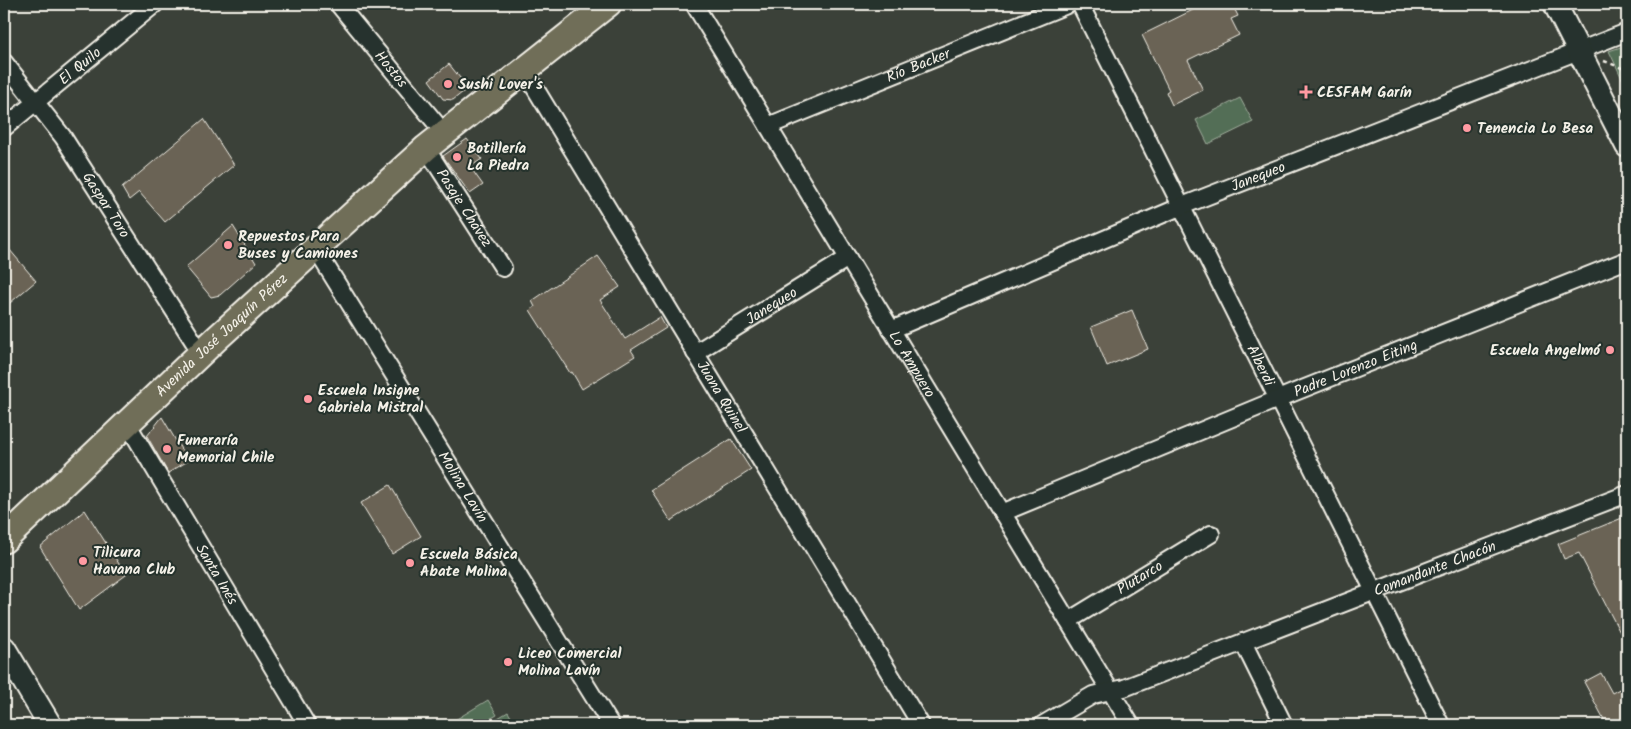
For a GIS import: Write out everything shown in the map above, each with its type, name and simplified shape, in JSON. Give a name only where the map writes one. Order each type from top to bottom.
[{"type":"main road","name":"Avenida José Joaquín Pérez","points":[[4,540],[201,353],[435,141],[608,4]]},
{"type":"street","name":"El Quilo","points":[[4,128],[155,4]]},
{"type":"street","name":"Hostos","points":[[338,4],[435,141]]},
{"type":"street","name":"Lo Ampuero","points":[[694,4],[1131,725]]},
{"type":"street","name":"Río Backer","points":[[768,126],[1069,4]]},
{"type":"street","name":"Alberdi","points":[[1080,4],[1441,725]]},
{"type":"street","points":[[1555,4],[1627,146]]},
{"type":"street","name":"Janequeo","points":[[891,330],[1182,206],[1627,32]]},
{"type":"street","name":"Gaspar Toro","points":[[4,62],[63,137],[201,353]]},
{"type":"street","name":"Juana Quinel","points":[[524,70],[921,725]]},
{"type":"street","name":"Pasaje Chávez","points":[[435,141],[502,268]]},
{"type":"street","name":"Molina Lavín","points":[[315,248],[611,725]]},
{"type":"street","name":"Janequeo","points":[[695,353],[848,258]]},
{"type":"street","name":"Padre Lorenzo Eiting","points":[[1002,513],[1278,398],[1627,260]]},
{"type":"street","name":"Santa Inés","points":[[127,423],[307,725]]},
{"type":"street","name":"Comandante Chacón","points":[[1042,725],[1093,695],[1124,688],[1627,494]]},
{"type":"street","name":"Plutarco","points":[[1068,622],[1211,534]]},
{"type":"street","points":[[1243,642],[1284,725]]},
{"type":"street","points":[[4,648],[50,725]]},
{"type":"green space","points":[[1627,45],[1627,89],[1609,51]]},
{"type":"green space","points":[[1240,98],[1253,122],[1208,144],[1196,120]]},
{"type":"green space","points":[[488,700],[497,715],[479,725],[458,725],[455,720]]},
{"type":"green space","points":[[508,712],[516,725],[486,725]]},
{"type":"building","points":[[1205,4],[1232,4],[1238,16],[1231,19],[1239,35],[1188,60],[1203,90],[1172,105],[1166,92],[1169,90],[1142,35]]},
{"type":"building","name":"Sushi Lover's","points":[[449,64],[468,88],[453,100],[443,99],[429,80]]},
{"type":"building","points":[[204,119],[234,165],[165,222],[139,192],[129,200],[122,188]]},
{"type":"building","points":[[467,139],[482,159],[470,167],[483,185],[470,194],[443,156]]},
{"type":"building","name":"Repuestos Para Buses y Camiones","points":[[233,226],[256,263],[220,295],[211,297],[186,267]]},
{"type":"building","points":[[4,243],[36,281],[4,308]]},
{"type":"building","points":[[598,256],[620,287],[600,300],[625,339],[660,317],[666,328],[631,350],[635,356],[582,389],[530,310],[535,307],[532,301]]},
{"type":"building","points":[[1132,310],[1148,349],[1107,366],[1091,327]]},
{"type":"building","name":"Funeraría Memorial Chile","points":[[162,417],[188,461],[168,473],[147,436]]},
{"type":"building","points":[[731,439],[751,470],[671,521],[651,490]]},
{"type":"building","points":[[390,485],[421,536],[392,554],[361,503]]},
{"type":"building","name":"Tilicura Havana Club","points":[[85,510],[126,575],[79,610],[40,547]]},
{"type":"building","points":[[1627,516],[1627,646],[1579,553],[1564,559],[1558,544]]},
{"type":"building","points":[[1601,673],[1612,693],[1627,685],[1627,725],[1607,725],[1584,682]]},
{"type":"place","name":"Sushi Lover's","points":[[448,84]]},
{"type":"place","name":"CESFAM Garín","points":[[1306,92]]},
{"type":"place","name":"Tenencia Lo Besa","points":[[1467,128]]},
{"type":"place","name":"Botillería La Piedra","points":[[457,157]]},
{"type":"place","name":"Repuestos Para Buses y Camiones","points":[[228,245]]},
{"type":"place","name":"Escuela Angelmó","points":[[1610,350]]},
{"type":"place","name":"Escuela Insigne Gabriela Mistral","points":[[308,399]]},
{"type":"place","name":"Funeraría Memorial Chile","points":[[167,449]]},
{"type":"place","name":"Tilicura Havana Club","points":[[83,561]]},
{"type":"place","name":"Escuela Básica Abate Molina","points":[[410,563]]},
{"type":"place","name":"Liceo Comercial Molina Lavín","points":[[508,662]]}]
